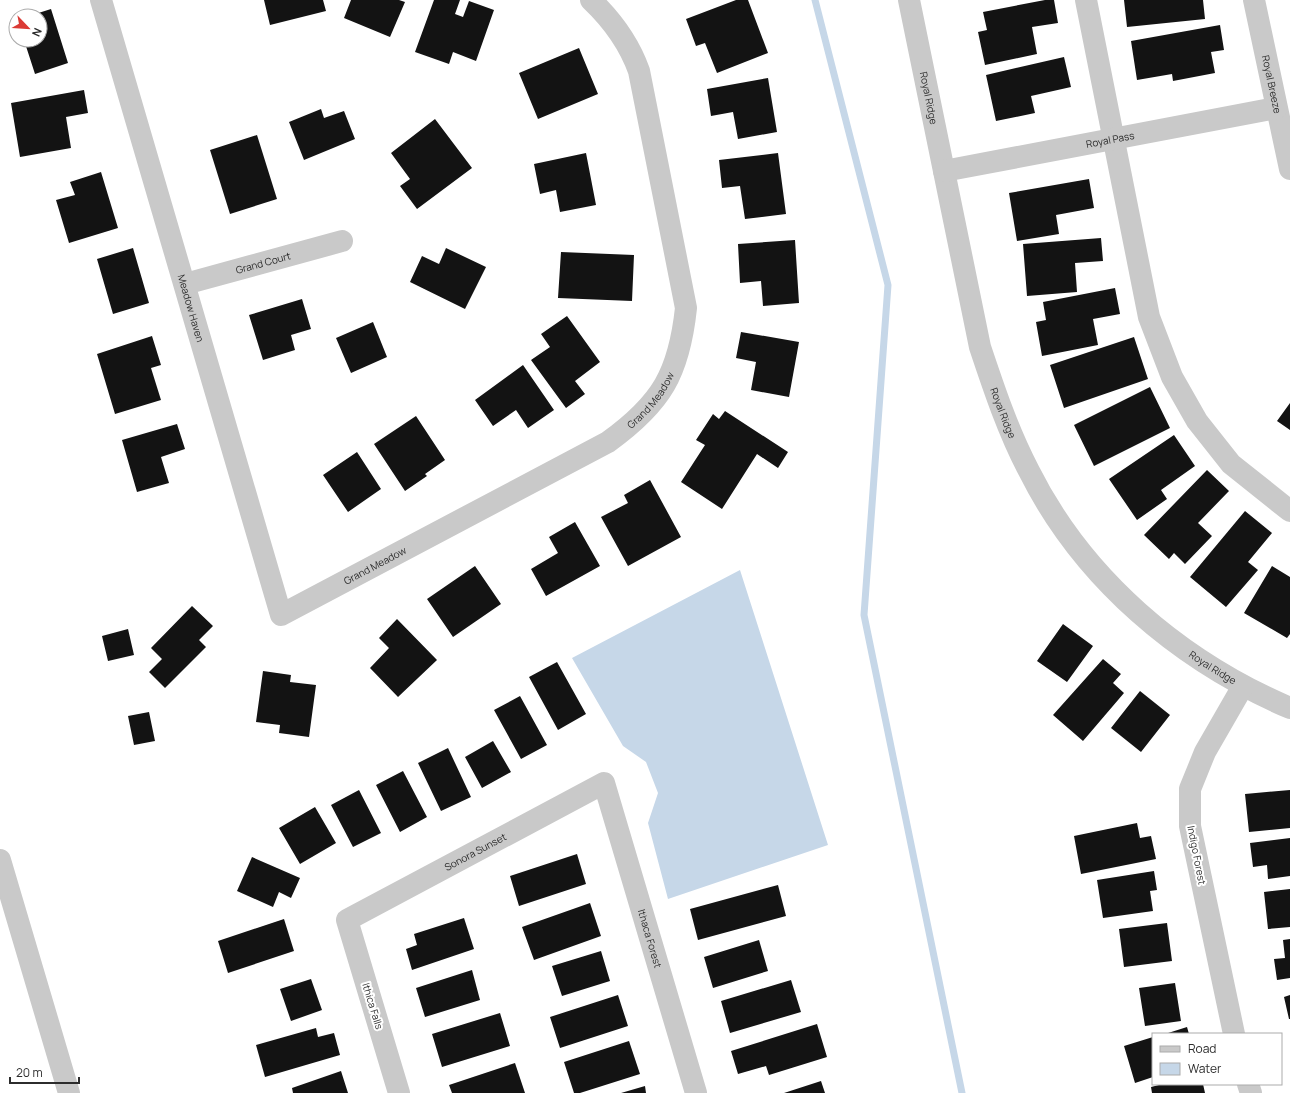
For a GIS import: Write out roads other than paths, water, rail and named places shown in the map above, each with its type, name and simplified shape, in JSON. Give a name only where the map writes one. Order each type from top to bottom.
[{"type":"street","name":"Meadow Haven","points":[[101,0],[281,615]]},
{"type":"street","name":"Grand Meadow","points":[[281,615],[608,442],[634,423],[648,408],[656,399],[672,371],[682,340],[686,308],[639,71],[633,56],[609,17],[591,0]]},
{"type":"street","name":"Royal Ridge","points":[[909,0],[980,347],[998,402],[1029,471],[1056,518],[1089,561],[1126,602],[1167,637],[1212,669],[1243,686],[1290,708]]},
{"type":"street","points":[[1086,0],[1149,316],[1172,377],[1197,421],[1231,464],[1290,511]]},
{"type":"street","name":"Royal Breeze","points":[[1254,0],[1290,169]]},
{"type":"street","name":"Royal Pass","points":[[944,172],[1276,108]]},
{"type":"street","name":"Grand Court","points":[[185,284],[342,241]]},
{"type":"street","name":"Indigo Forest","points":[[1234,1033],[1190,826],[1190,789],[1205,752],[1243,686]]},
{"type":"street","name":"Sonora Sunset","points":[[347,920],[604,783]]},
{"type":"street","name":"Ithaca Forest","points":[[604,783],[696,1093]]},
{"type":"street","points":[[0,860],[69,1093]]},
{"type":"street","name":"Ithica Falls","points":[[347,920],[399,1093]]},
{"type":"water","points":[[740,570],[828,845],[668,899],[648,823],[658,793],[646,762],[623,746],[572,658]]},
{"type":"waterway","points":[[815,0],[888,285],[864,615],[962,1093]]}]
